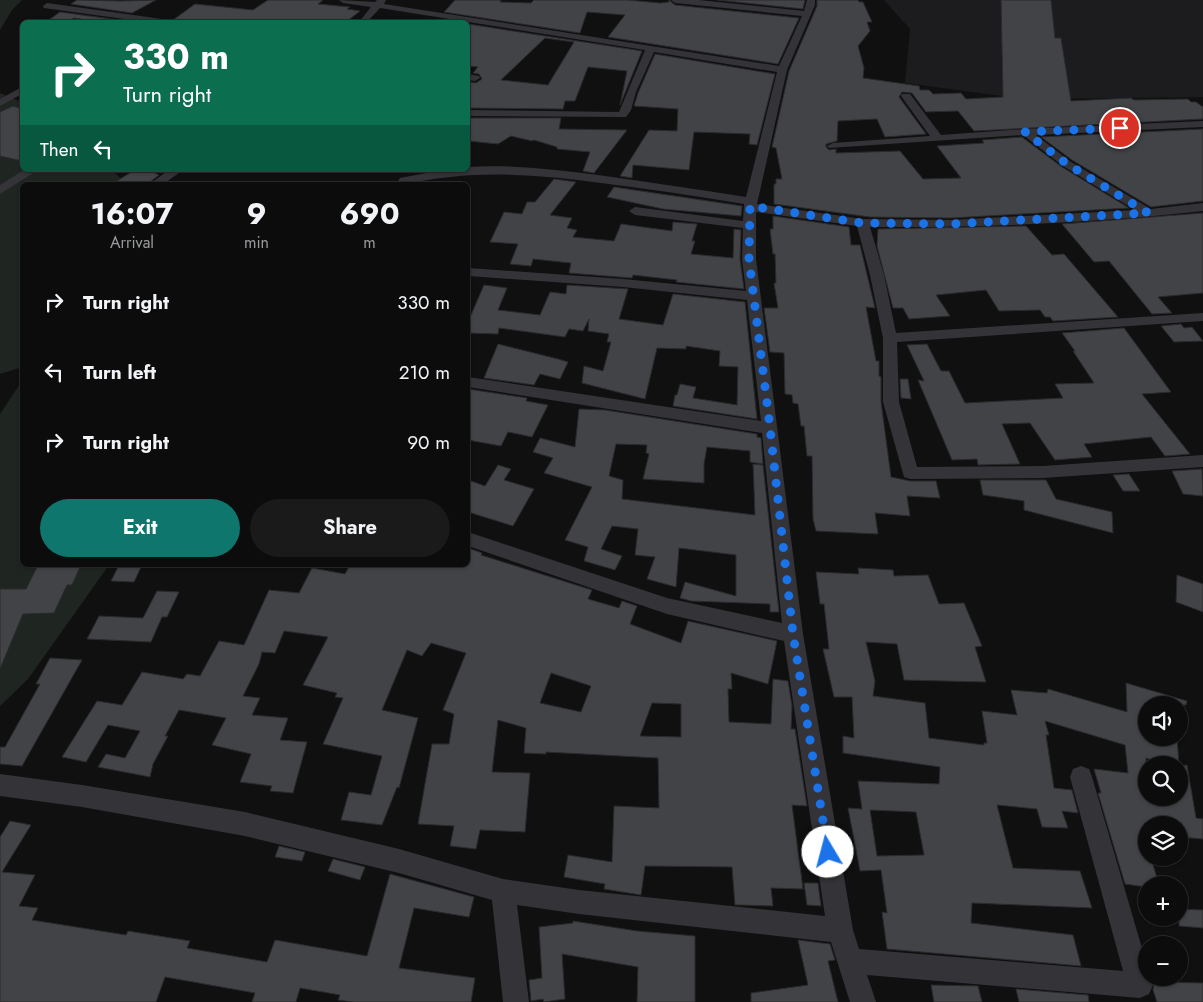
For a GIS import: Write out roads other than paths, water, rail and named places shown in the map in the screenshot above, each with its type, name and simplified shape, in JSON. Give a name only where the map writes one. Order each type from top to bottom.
[{"type":"street","points":[[343,0],[380,3],[782,70]]},
{"type":"street","points":[[675,0],[808,7],[782,70],[750,204],[748,225],[749,259],[793,634],[840,930],[863,1002]]},
{"type":"street","points":[[365,20],[380,3]]},
{"type":"street","points":[[47,6],[135,20]]},
{"type":"street","points":[[470,112],[622,115],[626,110],[631,92],[650,49]]},
{"type":"street","points":[[0,104],[20,91]]},
{"type":"street","points":[[906,96],[938,138]]},
{"type":"street","points":[[833,146],[1025,132],[1203,124]]},
{"type":"street","points":[[1025,132],[1067,164],[1148,213]]},
{"type":"street","points":[[470,170],[538,171],[671,188],[862,223],[951,224],[1148,213],[1203,207]]},
{"type":"street","points":[[0,190],[29,172]]},
{"type":"street","points":[[159,182],[174,172]]},
{"type":"street","points":[[404,181],[440,172]]},
{"type":"street","points":[[635,211],[748,225]]},
{"type":"street","points":[[862,223],[877,276],[890,338],[891,402],[910,473],[1043,472],[1203,462]]},
{"type":"street","points":[[470,272],[623,283],[754,296]]},
{"type":"street","points":[[890,338],[1203,316]]},
{"type":"street","points":[[470,382],[770,428]]},
{"type":"street","points":[[470,540],[668,606],[793,634]]},
{"type":"street","points":[[849,961],[1140,985],[1081,777]]},
{"type":"street","points":[[0,786],[82,796],[245,824],[399,861],[504,891],[579,902],[840,930]]},
{"type":"street","points":[[504,891],[516,1002]]}]
